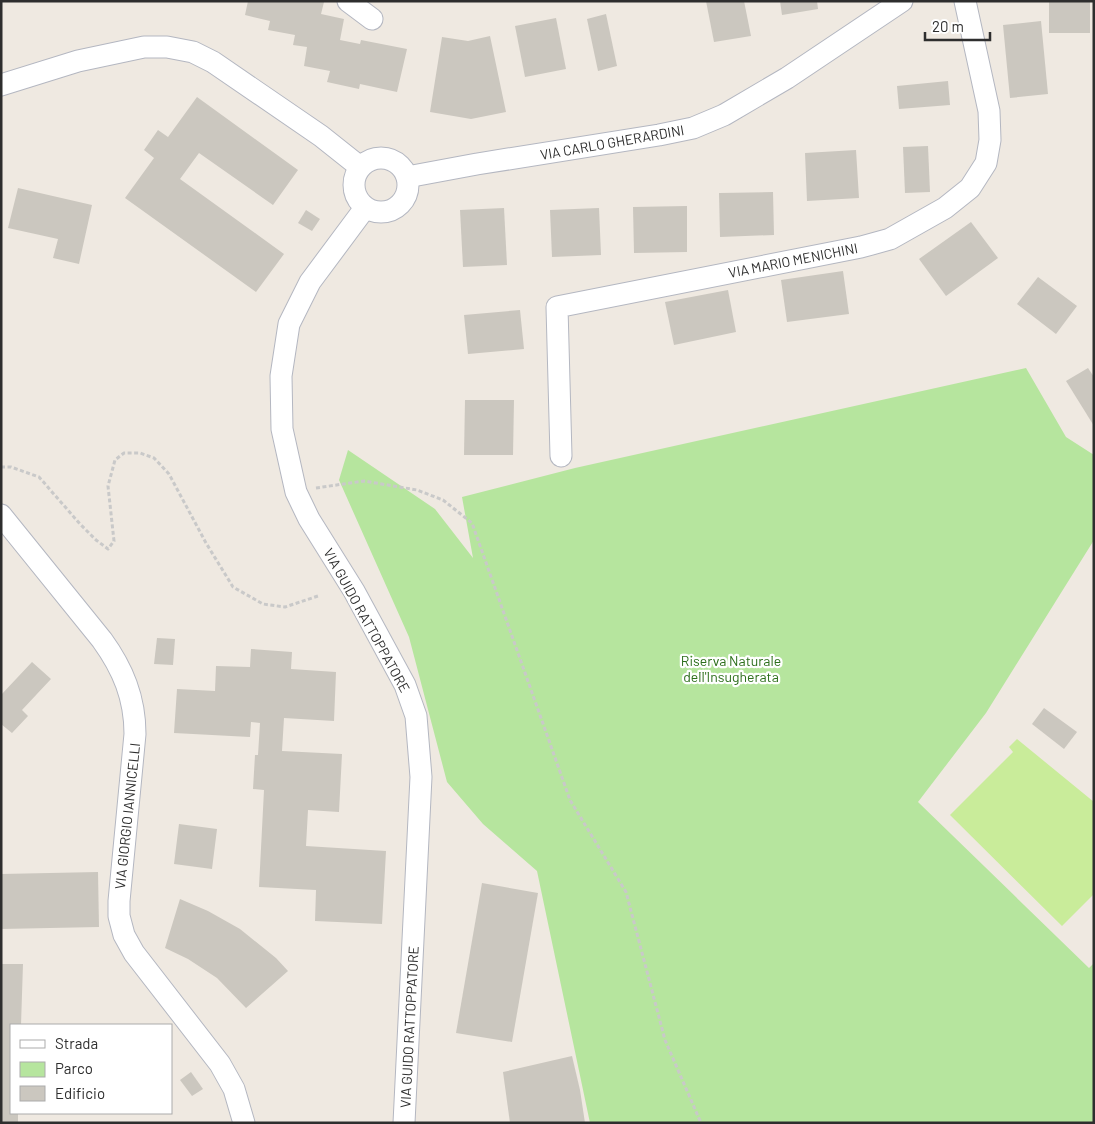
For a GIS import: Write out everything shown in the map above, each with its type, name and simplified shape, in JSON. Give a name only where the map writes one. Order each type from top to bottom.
[{"type":"street","points":[[348,1],[372,19]]},
{"type":"street","name":"VIA CARLO GHERARDINI","points":[[407,177],[693,128],[724,115],[787,78],[902,1]]},
{"type":"street","name":"VIA MARIO MENICHINI","points":[[560,456],[557,307],[890,239],[946,208],[970,188],[986,162],[990,140],[989,111],[965,1]]},
{"type":"street","points":[[1,85],[78,61],[144,47],[168,46],[193,52],[214,62],[321,136],[360,168]]},
{"type":"street","points":[[387,158],[400,165],[407,177],[409,186],[407,194],[397,208],[381,213],[372,212],[359,203],[353,189],[354,181],[360,168],[372,159],[387,158]]},
{"type":"street","name":"VIA GUIDO RATTOPPATORE","points":[[365,208],[310,282],[289,324],[281,376],[282,429],[296,492],[309,519],[354,591],[405,685],[416,716],[420,748],[421,783],[404,1123]]},
{"type":"street","name":"VIA GIORGIO IANNICELLI","points":[[1,515],[102,640],[116,660],[125,680],[134,710],[135,734],[119,901],[119,916],[124,936],[134,953],[220,1064],[234,1088],[244,1123]]},
{"type":"path","points":[[1,466],[10,467],[39,477],[85,529],[108,549],[114,541],[108,486],[114,460],[124,453],[140,453],[154,458],[169,474],[206,543],[233,587],[263,604],[285,607],[318,596]]},
{"type":"path","points":[[296,492],[364,481],[417,490],[443,500],[472,523],[570,800],[626,892],[665,1040],[701,1123]]},
{"type":"green space","name":"Riserva Naturale dell'Insugherata","points":[[1026,368],[1066,437],[1094,455],[1094,540],[986,713],[918,802],[1089,968],[1094,963],[1094,1123],[590,1123],[537,871],[483,824],[447,782],[409,637],[339,480],[348,450],[435,509],[473,558],[462,497],[575,468]]},
{"type":"green space","points":[[1017,739],[1094,802],[1094,894],[1062,926],[950,815],[1013,752],[1009,747]]},
{"type":"building","points":[[248,1],[324,2],[321,14],[344,19],[340,40],[360,44],[361,40],[407,49],[397,92],[360,84],[359,89],[327,82],[330,71],[304,66],[307,47],[293,45],[295,35],[268,30],[270,21],[245,15]]},
{"type":"building","points":[[706,1],[744,1],[751,36],[714,42]]},
{"type":"building","points":[[780,1],[817,1],[818,9],[782,15]]},
{"type":"building","points":[[1049,1],[1090,1],[1090,33],[1049,33]]},
{"type":"building","points":[[606,14],[617,66],[598,71],[587,19]]},
{"type":"building","points":[[556,18],[566,69],[525,77],[515,26]]},
{"type":"building","points":[[1041,21],[1048,94],[1010,98],[1003,25]]},
{"type":"building","points":[[490,36],[506,112],[471,119],[430,112],[442,37],[468,41]]},
{"type":"building","points":[[948,81],[950,105],[899,109],[897,86]]},
{"type":"building","points":[[197,97],[298,170],[273,205],[199,153],[180,179],[284,254],[256,292],[125,198],[154,158],[144,150],[158,130],[168,137]]},
{"type":"building","points":[[928,146],[930,192],[905,193],[903,147]]},
{"type":"building","points":[[856,150],[859,198],[807,201],[805,153]]},
{"type":"building","points":[[18,188],[92,205],[79,264],[53,258],[58,239],[8,228]]},
{"type":"building","points":[[773,192],[774,235],[720,237],[719,193]]},
{"type":"building","points":[[687,206],[687,252],[634,253],[633,207]]},
{"type":"building","points":[[504,208],[507,265],[463,267],[460,210]]},
{"type":"building","points":[[599,208],[601,255],[552,257],[550,210]]},
{"type":"building","points":[[306,210],[320,219],[312,231],[298,223]]},
{"type":"building","points":[[971,222],[998,258],[946,296],[919,259]]},
{"type":"building","points":[[843,271],[849,314],[787,322],[781,280]]},
{"type":"building","points":[[1038,277],[1077,306],[1056,334],[1017,304]]},
{"type":"building","points":[[728,290],[736,332],[674,345],[665,302]]},
{"type":"building","points":[[520,310],[524,349],[468,354],[464,315]]},
{"type":"building","points":[[1088,368],[1094,377],[1094,426],[1066,381]]},
{"type":"building","points":[[465,400],[514,400],[513,455],[464,455]]},
{"type":"building","points":[[157,638],[175,639],[173,665],[154,664]]},
{"type":"building","points":[[251,649],[292,652],[291,669],[336,672],[334,721],[284,718],[282,751],[342,754],[339,812],[308,810],[306,846],[386,851],[382,924],[315,921],[316,890],[259,887],[264,790],[253,789],[255,755],[258,755],[260,723],[251,722],[250,737],[174,733],[177,689],[215,691],[216,666],[250,667]]},
{"type":"building","points":[[32,662],[51,679],[22,710],[28,716],[12,733],[1,724],[1,695]]},
{"type":"building","points":[[1044,708],[1077,732],[1064,749],[1032,724]]},
{"type":"building","points":[[179,824],[217,829],[212,869],[174,864]]},
{"type":"building","points":[[98,872],[99,927],[1,929],[1,874]]},
{"type":"building","points":[[482,883],[538,893],[512,1042],[456,1033]]},
{"type":"building","points":[[180,899],[208,911],[240,929],[276,958],[288,971],[246,1008],[217,978],[188,959],[165,948]]},
{"type":"building","points":[[1,964],[23,964],[21,1024],[10,1024],[10,1114],[18,1114],[18,1123],[1,1123]]},
{"type":"building","points":[[572,1056],[585,1123],[510,1123],[503,1072]]},
{"type":"building","points":[[191,1072],[203,1089],[192,1096],[180,1080]]}]
